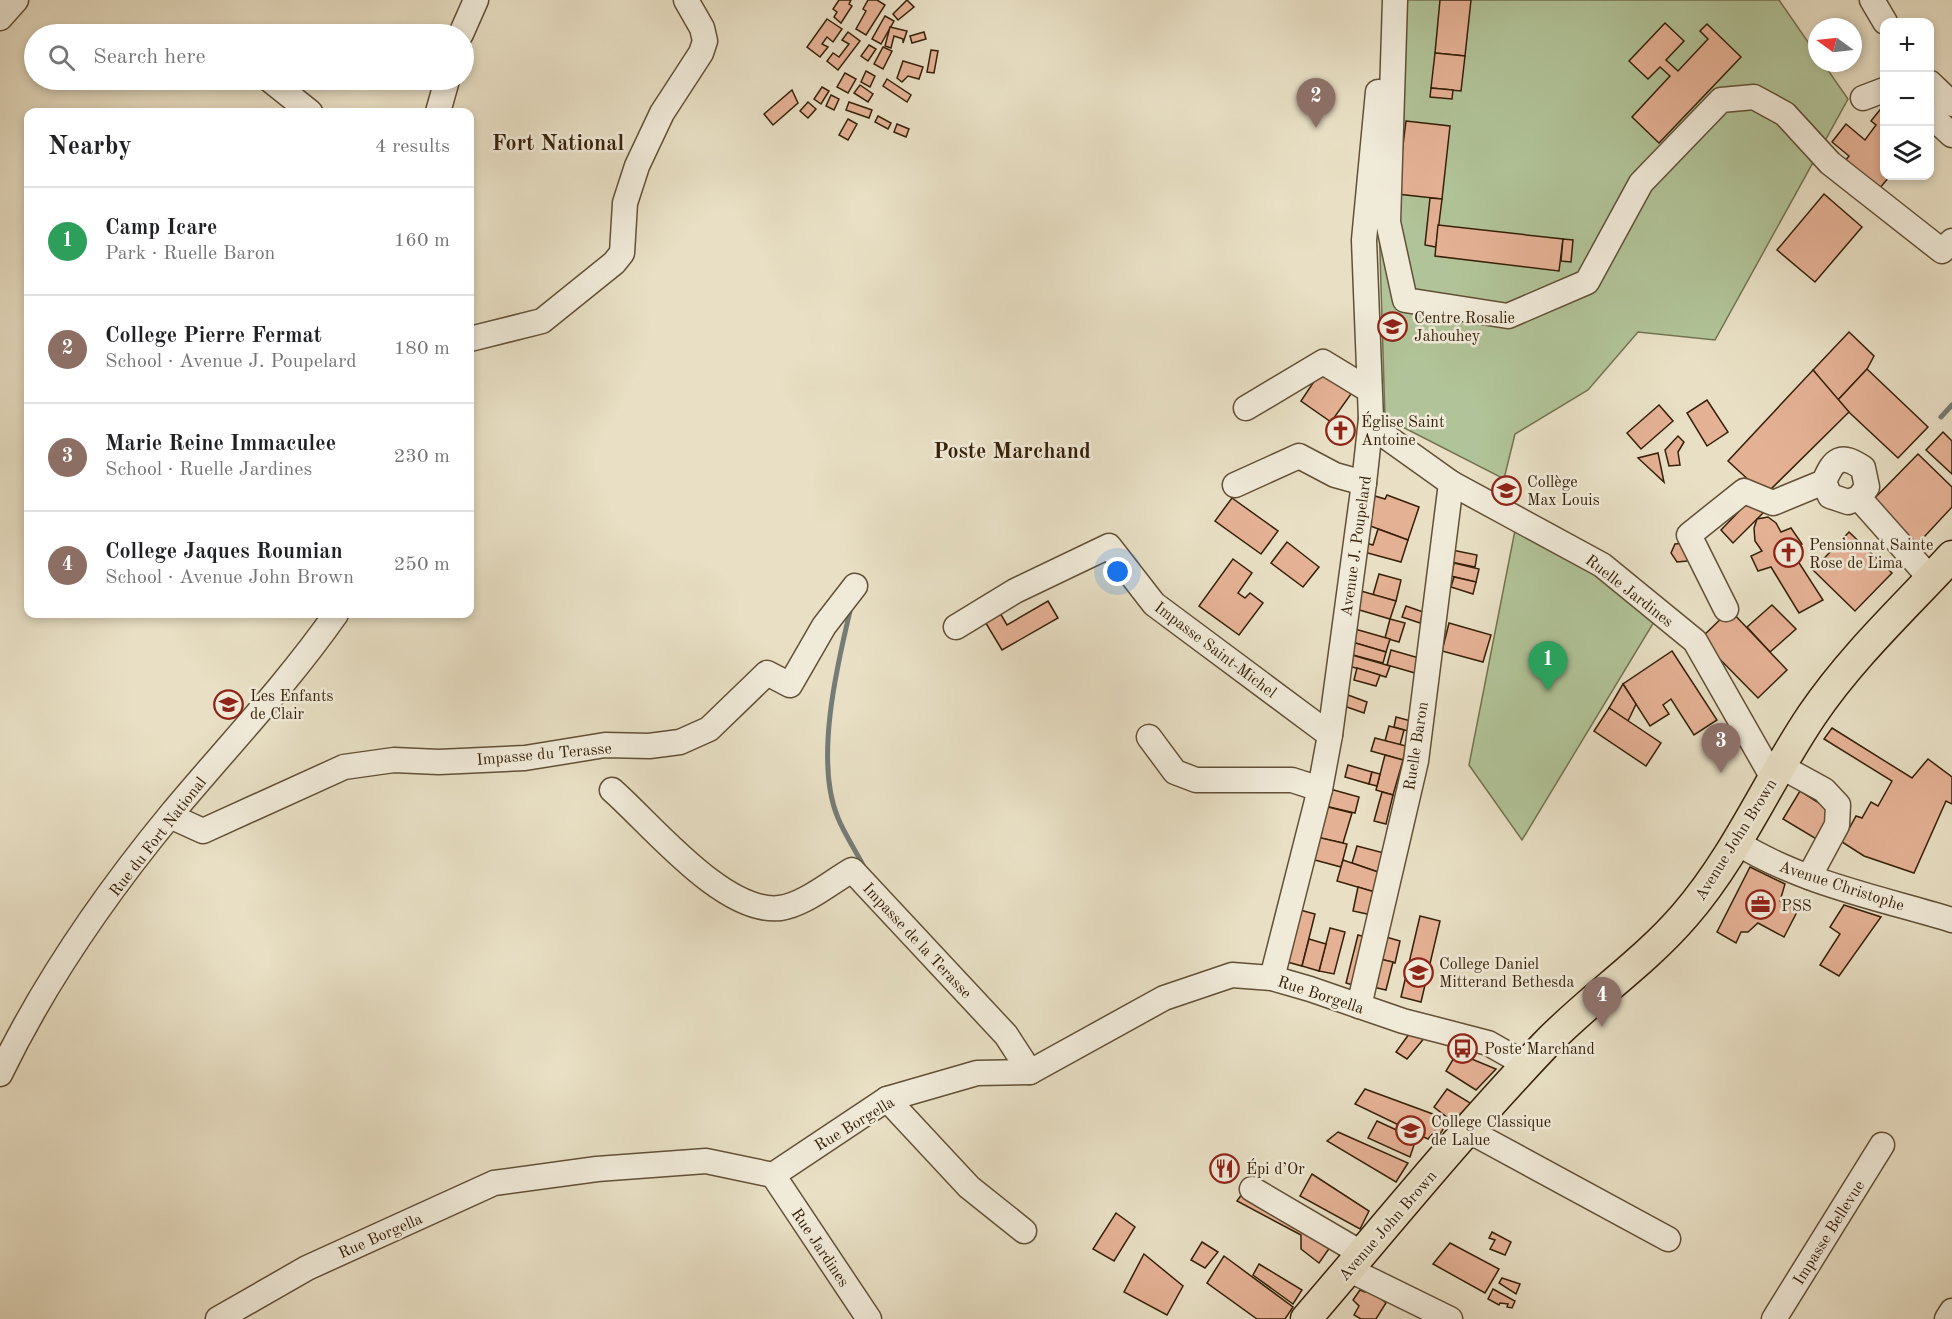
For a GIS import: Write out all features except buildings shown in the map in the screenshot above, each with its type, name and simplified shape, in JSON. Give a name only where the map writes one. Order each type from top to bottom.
[{"type":"main road","name":"Avenue John Brown","points":[[1311,1316],[1354,1261],[1559,1030],[1673,928],[1700,897],[1736,842],[1777,772],[1843,672],[1952,556]]},
{"type":"street","points":[[0,18],[16,0]]},
{"type":"street","points":[[465,24],[476,0]]},
{"type":"street","points":[[474,338],[542,321],[614,263],[622,253],[624,203],[637,166],[662,113],[701,53],[705,41],[702,28],[686,0]]},
{"type":"street","name":"Avenue J. Poupelard","points":[[1272,978],[1320,789],[1330,735],[1364,483],[1371,419],[1368,390],[1364,240],[1389,0]]},
{"type":"street","points":[[1395,0],[1388,222],[1406,300],[1508,316],[1587,282],[1641,183],[1720,100],[1754,97],[1785,114],[1830,163],[1942,251],[1952,241]]},
{"type":"street","points":[[1872,0],[1883,18]]},
{"type":"street","points":[[1934,88],[1952,104]]},
{"type":"street","points":[[282,90],[305,108]]},
{"type":"street","points":[[439,108],[444,90]]},
{"type":"street","points":[[1934,119],[1952,135]]},
{"type":"street","points":[[1246,408],[1323,362],[1368,390]]},
{"type":"street","name":"Ruelle Jardines","points":[[1371,419],[1388,438],[1452,483],[1602,565],[1695,640],[1777,772]]},
{"type":"street","points":[[1235,485],[1299,456],[1335,475],[1364,483]]},
{"type":"street","points":[[1726,609],[1689,536],[1744,491],[1773,503],[1824,482],[1832,464],[1843,459],[1850,459],[1863,468],[1867,487],[1859,498],[1848,502],[1830,496],[1824,482]]},
{"type":"street","name":"Ruelle Baron","points":[[1359,1006],[1416,761],[1452,483]]},
{"type":"street","points":[[1859,498],[1931,579]]},
{"type":"street","name":"Impasse Saint-Michel","points":[[956,627],[1015,591],[1109,546],[1154,604],[1330,735]]},
{"type":"street","name":"Impasse du Terasse","points":[[170,816],[203,831],[344,767],[394,760],[439,762],[525,758],[605,745],[649,746],[680,742],[709,729],[767,674],[790,685],[824,626],[855,586]]},
{"type":"street","name":"Rue du Fort National","points":[[0,1074],[53,979],[120,880],[170,816],[309,653],[333,618]]},
{"type":"street","points":[[1149,737],[1175,772],[1196,780],[1292,780],[1320,789]]},
{"type":"street","points":[[1777,772],[1824,790],[1838,805],[1837,825],[1809,877]]},
{"type":"street","name":"Impasse de la Terasse","points":[[612,790],[697,871],[731,893],[760,907],[781,908],[805,898],[852,870],[1006,1035],[1030,1072]]},
{"type":"street","name":"Avenue Christophe","points":[[1736,842],[1757,855],[1809,877],[1952,920]]},
{"type":"street","name":"Rue Borgella","points":[[218,1319],[307,1268],[494,1183],[597,1169],[706,1161],[773,1175],[887,1099],[977,1072],[1030,1072],[1164,998],[1232,975],[1272,978],[1403,1021],[1488,1043],[1527,1065]]},
{"type":"street","points":[[887,1099],[969,1187],[1023,1231]]},
{"type":"street","points":[[1469,1131],[1668,1239]]},
{"type":"street","name":"Impasse Bellevue","points":[[1774,1319],[1882,1145]]},
{"type":"street","name":"Rue Jardines","points":[[773,1175],[869,1319]]},
{"type":"street","points":[[1252,1189],[1354,1261],[1450,1319]]},
{"type":"street","points":[[1947,1319],[1952,1311]]},
{"type":"green space","points":[[1406,0],[1779,0],[1808,42],[1808,72],[1829,72],[1848,99],[1715,340],[1638,332],[1588,390],[1515,434],[1504,479],[1385,418],[1378,188]]},
{"type":"green space","points":[[1517,520],[1657,617],[1522,840],[1469,765]]},
{"type":"waterway","points":[[1941,417],[1952,405]]},
{"type":"waterway","points":[[851,607],[834,684],[830,713],[828,770],[831,795],[838,818],[864,867]]},
{"type":"place","name":"College Pierre Fermat","points":[[1316,128]]},
{"type":"place","name":"Centre Rosalie Jahouhey","points":[[1393,326]]},
{"type":"place","name":"Église Saint Antoine","points":[[1340,430]]},
{"type":"place","name":"Collège Max Louis","points":[[1506,490]]},
{"type":"place","name":"Pensionnat Sainte Rose de Lima","points":[[1788,553]]},
{"type":"place","name":"Camp Icare","points":[[1548,691]]},
{"type":"place","name":"Les Enfants de Clair","points":[[229,704]]},
{"type":"place","name":"Marie Reine Immaculee","points":[[1721,773]]},
{"type":"place","name":"PSS","points":[[1760,905]]},
{"type":"place","name":"College Daniel Mitterand Bethesda","points":[[1418,972]]},
{"type":"place","name":"College Jaques Roumian","points":[[1602,1027]]},
{"type":"place","name":"Poste Marchand","points":[[1463,1048]]},
{"type":"place","name":"College Classique de Lalue","points":[[1410,1130]]},
{"type":"place","name":"Épi d’Or","points":[[1225,1168]]},
{"type":"district","name":"Fort National","points":[[558,142]]},
{"type":"district","name":"Poste Marchand","points":[[1012,450]]}]
